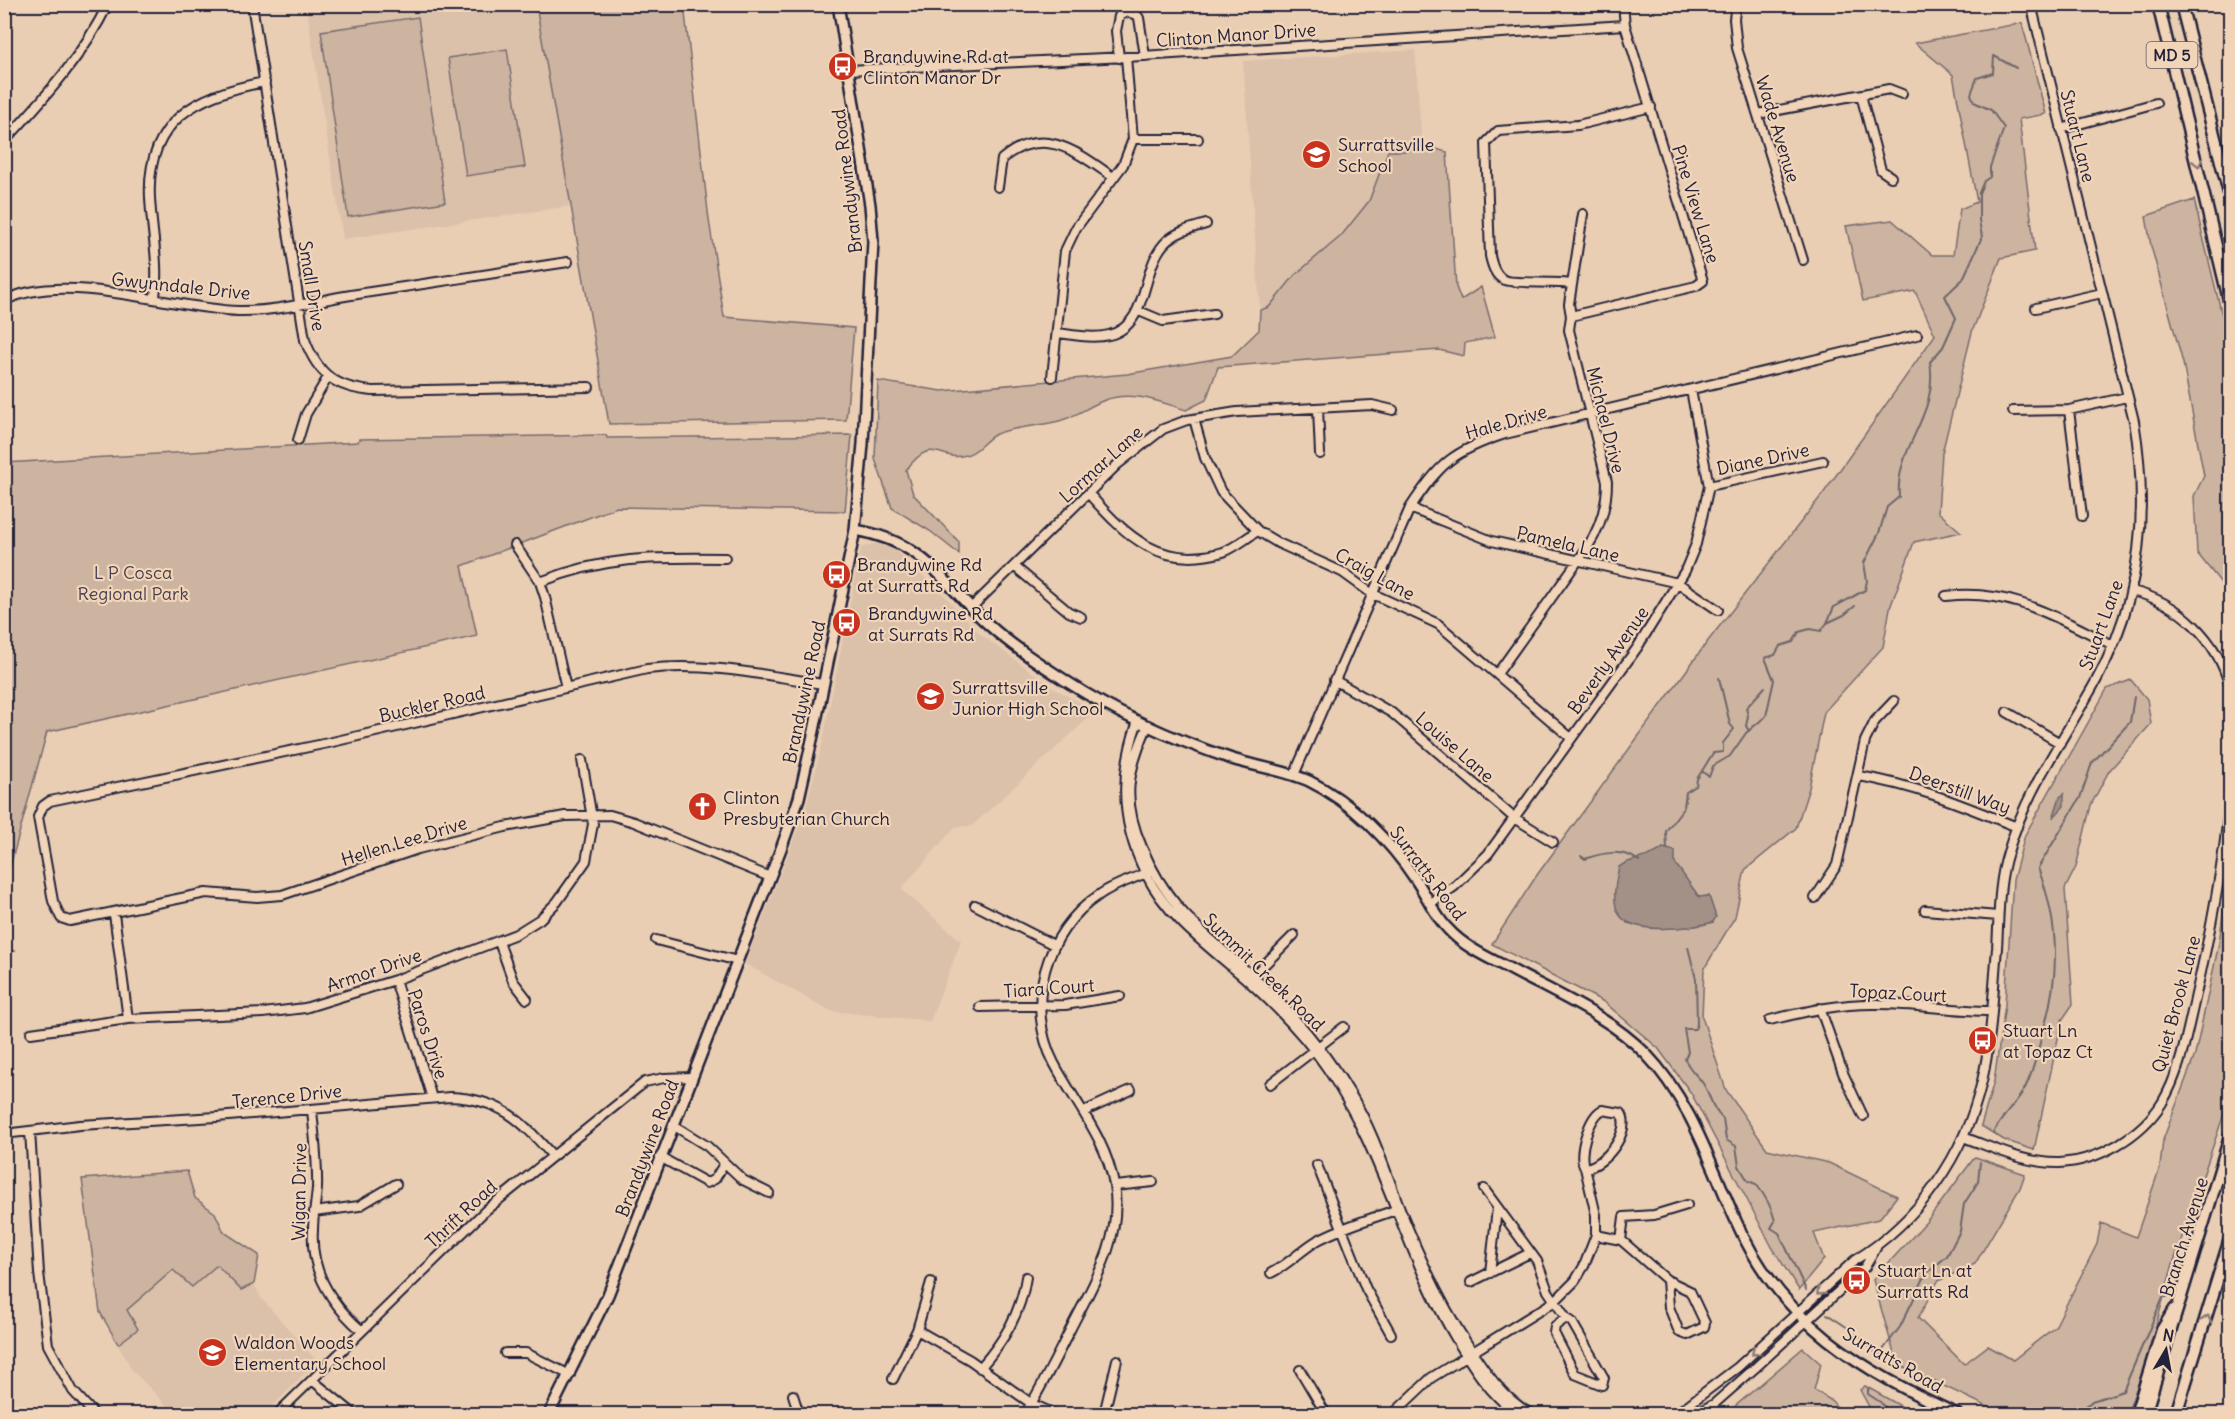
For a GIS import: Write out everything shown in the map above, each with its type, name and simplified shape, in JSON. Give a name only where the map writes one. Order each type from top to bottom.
[{"type":"highway","name":"MD 5","points":[[2158,4],[2230,304]]},
{"type":"highway","name":"MD 5","points":[[2181,4],[2230,197]]},
{"type":"highway","name":"Branch Avenue","points":[[2145,1414],[2230,1137]]},
{"type":"highway","points":[[2176,1414],[2230,1239]]},
{"type":"highway","points":[[2136,1414],[2162,1330],[2183,1296]]},
{"type":"main road","name":"Brandywine Road","points":[[549,1414],[608,1295],[799,798],[855,530],[864,437],[873,247],[870,205],[838,4]]},
{"type":"main road","name":"Surratts Road","points":[[855,530],[882,535],[903,543],[921,556],[992,628],[1064,680],[1148,725],[1234,760],[1294,775],[1330,794],[1366,822],[1394,850],[1446,928],[1474,949],[1585,1008],[1630,1039],[1646,1054],[1677,1092],[1696,1127],[1749,1248],[1780,1293],[1806,1321],[1851,1359],[1957,1414]]},
{"type":"street","points":[[4,142],[54,89],[90,41],[108,4]]},
{"type":"street","name":"Small Drive","points":[[252,4],[305,340],[318,367],[328,377]]},
{"type":"street","name":"Pine View Lane","points":[[1571,316],[1702,283],[1700,269],[1625,25],[1623,4]]},
{"type":"street","name":"Wade Avenue","points":[[1736,4],[1734,19],[1737,48],[1803,260]]},
{"type":"street","name":"Stuart Lane","points":[[1806,1321],[1864,1267],[1877,1247],[1927,1199],[1964,1137],[1982,1082],[2003,872],[2017,826],[2113,645],[2132,591],[2142,508],[2141,463],[2031,4]]},
{"type":"street","points":[[1052,377],[1058,333],[1060,280],[1065,251],[1070,237],[1123,165],[1133,139],[1116,25],[1119,16],[1126,12],[1137,15],[1139,18],[1145,56]]},
{"type":"street","name":"Clinton Manor Drive","points":[[849,70],[1145,56],[1625,25]]},
{"type":"street","points":[[155,298],[157,255],[150,198],[152,169],[159,146],[177,118],[199,100],[236,87],[265,82]]},
{"type":"street","points":[[1758,114],[1889,89],[1902,94]]},
{"type":"street","points":[[1861,95],[1881,170],[1891,177]]},
{"type":"street","points":[[2061,129],[2156,103]]},
{"type":"street","points":[[1572,284],[1549,281],[1508,281],[1495,272],[1490,256],[1485,143],[1498,131],[1578,125],[1651,107]]},
{"type":"street","points":[[1133,139],[1198,140]]},
{"type":"street","points":[[998,187],[1002,159],[1018,147],[1036,142],[1071,149],[1113,177]]},
{"type":"street","name":"Michael Drive","points":[[1497,674],[1598,529],[1606,499],[1605,471],[1589,416],[1569,330],[1571,316],[1569,304],[1583,214]]},
{"type":"street","points":[[1058,333],[1096,337],[1112,335],[1139,311],[1157,253],[1178,232],[1206,224]]},
{"type":"street","name":"Gwynndale Drive","points":[[4,301],[23,292],[48,288],[155,298],[238,311],[272,309],[568,262]]},
{"type":"street","points":[[2036,308],[2102,293]]},
{"type":"street","points":[[1139,311],[1163,321],[1214,314]]},
{"type":"street","name":"Hale Drive","points":[[1294,775],[1371,593],[1410,508],[1432,476],[1456,453],[1505,434],[1589,416],[1917,335]]},
{"type":"street","points":[[298,440],[306,414],[328,377],[345,387],[373,391],[589,387]]},
{"type":"street","name":"Beverly Avenue","points":[[1431,903],[1455,886],[1479,863],[1637,648],[1678,583],[1696,544],[1709,486],[1691,390]]},
{"type":"street","points":[[2013,411],[2069,410],[2127,397]]},
{"type":"street","name":"Lormar Lane","points":[[971,608],[1143,442],[1163,429],[1194,419],[1237,412],[1372,405],[1393,410]]},
{"type":"street","points":[[1318,408],[1320,454]]},
{"type":"street","points":[[2069,410],[2082,516]]},
{"type":"street","name":"Craig Lane","points":[[1194,419],[1205,458],[1221,492],[1258,531],[1286,547],[1342,572],[1371,593],[1437,624],[1571,738]]},
{"type":"street","name":"Diane Drive","points":[[1709,486],[1823,461]]},
{"type":"street","points":[[1089,494],[1117,526],[1141,544],[1167,554],[1194,557],[1225,551],[1258,531]]},
{"type":"street","name":"Pamela Lane","points":[[1410,508],[1492,541],[1576,562],[1678,583],[1718,610]]},
{"type":"street","points":[[515,545],[540,582],[566,688]]},
{"type":"street","points":[[540,582],[576,569],[605,562],[725,558]]},
{"type":"street","points":[[1014,566],[1069,612],[1081,617]]},
{"type":"street","points":[[2132,591],[2153,596],[2168,604],[2199,629],[2220,660],[2230,687]]},
{"type":"street","points":[[1946,596],[1971,593],[2001,596],[2041,611],[2113,645]]},
{"type":"street","name":"Buckler Road","points":[[53,901],[38,824],[39,812],[50,801],[328,743],[647,669],[685,666],[823,684]]},
{"type":"street","name":"Louise Lane","points":[[1334,680],[1392,712],[1513,817],[1553,842]]},
{"type":"street","points":[[1815,898],[1837,865],[1859,776],[1861,752],[1870,729],[1894,701]]},
{"type":"street","points":[[2007,712],[2060,743]]},
{"type":"street","name":"Summit Creek Road","points":[[1138,720],[1128,755],[1123,795],[1129,828],[1149,872],[1178,920],[1250,978],[1316,1048],[1367,1126],[1397,1209],[1432,1284],[1469,1353],[1492,1393],[1517,1414]]},
{"type":"street","name":"Summit Creek Road","points":[[1148,725],[1131,766],[1129,795],[1136,831],[1149,872]]},
{"type":"street","name":"Armor Drive","points":[[31,1033],[128,1019],[286,1011],[327,1003],[499,942],[530,927],[568,890],[586,861],[592,839],[593,815],[582,760]]},
{"type":"street","name":"Deerstill Way","points":[[1859,776],[1913,787],[1954,800],[2017,826]]},
{"type":"street","name":"Quiet Brook Lane","points":[[1964,1137],[2010,1154],[2062,1163],[2113,1147],[2139,1129],[2161,1104],[2183,1052],[2209,942],[2223,864],[2230,798]]},
{"type":"street","name":"Hellen Lee Drive","points":[[53,901],[57,913],[64,921],[79,921],[206,893],[257,897],[282,895],[418,849],[549,817],[593,815],[610,815],[634,822],[770,877]]},
{"type":"street","points":[[1025,1414],[1100,1274],[1108,1254],[1114,1225],[1114,1186],[1101,1147],[1046,1046],[1040,1006],[1044,972],[1054,945],[1072,918],[1086,904],[1114,886],[1149,872]]},
{"type":"street","points":[[975,905],[1054,945]]},
{"type":"street","points":[[1925,909],[1998,916]]},
{"type":"street","points":[[114,914],[128,1019]]},
{"type":"street","points":[[1250,978],[1294,935]]},
{"type":"street","points":[[656,940],[738,961]]},
{"type":"street","points":[[499,942],[513,981],[527,999]]},
{"type":"street","name":"Paros Drive","points":[[394,980],[432,1098]]},
{"type":"street","name":"Tiara Court","points":[[980,1007],[1075,1004],[1120,996]]},
{"type":"street","name":"Topaz Court","points":[[1770,1020],[1820,1008],[1880,1004],[1955,1011],[1990,1011]]},
{"type":"street","points":[[1820,1008],[1843,1073],[1863,1116]]},
{"type":"street","points":[[1270,1084],[1344,1027]]},
{"type":"street","name":"Thrift Road","points":[[276,1414],[464,1231],[552,1155],[645,1082],[664,1078],[692,1077]]},
{"type":"street","points":[[1083,1112],[1131,1090]]},
{"type":"street","name":"Terence Drive","points":[[4,1134],[80,1125],[462,1097],[500,1107],[523,1124],[552,1155]]},
{"type":"street","name":"Wigan Drive","points":[[312,1109],[316,1164],[312,1241],[319,1274],[337,1306],[362,1331]]},
{"type":"street","points":[[1393,1414],[1431,1378],[1555,1301],[1581,1273],[1596,1235],[1596,1215],[1586,1168],[1581,1159],[1582,1149],[1594,1116],[1602,1110],[1621,1113],[1624,1124],[1612,1152],[1597,1165],[1586,1168]]},
{"type":"street","points":[[673,1125],[707,1146],[743,1180],[769,1193]]},
{"type":"street","points":[[30,1131],[39,1274],[48,1345],[73,1392],[94,1414]]},
{"type":"street","points":[[660,1157],[707,1183],[715,1179],[724,1164]]},
{"type":"street","points":[[1317,1166],[1366,1289],[1391,1334]]},
{"type":"street","points":[[1114,1186],[1153,1182]]},
{"type":"street","points":[[315,1212],[359,1206],[396,1184]]},
{"type":"street","points":[[1484,1189],[1540,1266],[1555,1301],[1566,1318],[1572,1322],[1597,1361],[1604,1378],[1602,1384],[1575,1374],[1554,1333],[1555,1326],[1566,1318]]},
{"type":"street","points":[[1621,1240],[1624,1217],[1654,1215],[1687,1205]]},
{"type":"street","points":[[1490,1273],[1497,1208]]},
{"type":"street","points":[[1271,1273],[1286,1265],[1316,1242],[1342,1228],[1397,1209]]},
{"type":"street","points":[[1596,1235],[1621,1240],[1666,1280],[1694,1294],[1705,1323],[1704,1327],[1687,1335],[1679,1332],[1669,1306],[1666,1280]]},
{"type":"street","name":"Stuart Lane","points":[[1798,1312],[1854,1260],[1877,1247]]},
{"type":"street","points":[[1471,1282],[1530,1253]]},
{"type":"street","points":[[980,1368],[1009,1330],[1020,1304],[1026,1277]]},
{"type":"street","points":[[893,1379],[917,1330],[931,1282]]},
{"type":"street","points":[[1676,1414],[1738,1367],[1798,1312]]},
{"type":"street","points":[[1694,1414],[1714,1404],[1806,1321]]},
{"type":"street","points":[[917,1330],[956,1351],[1032,1404],[1055,1414]]},
{"type":"street","points":[[505,1353],[526,1353],[570,1375]]},
{"type":"street","name":"Summit Creek Road","points":[[1469,1353],[1492,1382],[1531,1414]]},
{"type":"street","points":[[1104,1414],[1117,1360]]},
{"type":"street","points":[[1300,1370],[1326,1414]]},
{"type":"street","points":[[312,1380],[354,1414]]},
{"type":"street","points":[[794,1395],[799,1414]]},
{"type":"shaded area","points":[[306,5],[536,5],[571,206],[343,239]]},
{"type":"shaded area","points":[[1415,50],[1422,145],[1408,151],[1388,151],[1369,201],[1341,236],[1295,275],[1269,307],[1260,310],[1243,61]]},
{"type":"shaded area","points":[[877,543],[895,550],[946,597],[979,633],[1053,688],[1096,711],[972,826],[955,827],[901,889],[961,941],[930,1021],[831,1011],[745,964],[805,811],[822,745],[861,548]]},
{"type":"shaded area","points":[[2064,794],[2064,806],[2053,818],[2060,797]]},
{"type":"shaded area","points":[[1663,848],[1675,851],[1675,863],[1699,897],[1709,896],[1716,917],[1713,922],[1678,928],[1649,928],[1626,921],[1619,914],[1615,897],[1619,867],[1652,855]]},
{"type":"shaded area","points":[[187,1171],[195,1198],[215,1213],[224,1232],[259,1255],[254,1284],[261,1298],[317,1361],[265,1414],[175,1414],[132,1370],[100,1312],[82,1179]]},
{"type":"green space","points":[[536,5],[684,5],[709,220],[724,317],[854,328],[846,420],[609,424]]},
{"type":"green space","points":[[418,17],[445,202],[348,217],[321,31]]},
{"type":"green space","points":[[2022,23],[2046,114],[2019,119],[2035,251],[2001,258],[1972,332],[1942,453],[1938,512],[1961,532],[1914,542],[1890,608],[1883,647],[1824,712],[1809,788],[1796,828],[1745,870],[1735,917],[1704,969],[1702,1017],[1726,1090],[1767,1149],[1829,1163],[1897,1196],[1879,1219],[1814,1233],[1824,1259],[1799,1290],[1772,1247],[1691,1093],[1658,1048],[1604,1002],[1492,944],[1537,875],[1708,641],[1825,491],[1935,335],[1915,291],[1863,301],[1846,226],[1892,220],[1932,255],[1953,255],[1960,209],[1977,202],[1953,75],[1915,43]],"holes":[[[1663,848],[1699,897],[1709,896],[1713,922],[1670,928],[1627,923],[1615,894],[1619,867],[1655,855]]]},
{"type":"green space","points":[[507,49],[525,167],[466,176],[448,58]]},
{"type":"green space","points":[[1422,145],[1447,152],[1456,287],[1461,300],[1481,287],[1495,337],[1465,343],[1464,356],[1439,350],[1218,367],[1206,400],[1186,410],[1146,398],[1115,397],[1099,402],[1065,419],[996,434],[975,451],[966,455],[949,456],[930,451],[923,453],[906,470],[913,494],[959,542],[959,554],[930,531],[892,508],[875,459],[878,381],[942,391],[1127,374],[1232,356],[1259,330],[1260,310],[1269,307],[1295,275],[1341,236],[1369,201],[1388,151],[1408,151]]},
{"type":"green space","points":[[2194,200],[2230,348],[2230,594],[2197,553],[2194,496],[2204,476],[2183,363],[2151,246],[2146,216]]},
{"type":"green space","name":"L P Cosca Regional Park","points":[[606,435],[607,438],[852,435],[845,511],[617,507],[462,566],[477,636],[47,732],[5,885],[5,463],[358,442],[359,439]]},
{"type":"green space","points":[[2131,680],[2147,699],[2151,724],[2109,771],[2091,805],[2076,867],[2065,889],[2073,1004],[2062,1020],[2034,1150],[2004,1140],[1981,1126],[1994,1081],[2005,1005],[2013,880],[2025,835],[2107,689]]},
{"type":"green space","points":[[2230,863],[2230,1096],[2173,1264],[2145,1365],[2127,1414],[2003,1414],[1897,1364],[1873,1280],[1927,1221],[1975,1157],[2025,1174],[2020,1188],[1975,1264],[1938,1281],[1918,1318],[1964,1364],[1988,1346],[2013,1360],[2055,1327],[2097,1244],[2101,1223],[2136,1237],[2160,1167],[2163,1140],[2195,1055],[2219,943]]},
{"type":"green space","points":[[187,1171],[195,1198],[215,1213],[224,1232],[259,1255],[254,1284],[241,1290],[217,1265],[192,1287],[173,1270],[127,1310],[138,1329],[118,1344],[100,1312],[82,1179]]},
{"type":"green space","points":[[1803,1348],[1821,1364],[1814,1390],[1832,1401],[1843,1414],[1726,1414]]},
{"type":"green space","points":[[1865,1386],[1915,1414],[1873,1414],[1860,1390]]},
{"type":"waterway","points":[[1702,771],[1709,777],[1713,766],[1730,756],[1746,733],[1766,716],[1774,680],[1765,658],[1775,655],[1780,646],[1793,642],[1799,632],[1810,629],[1821,631],[1834,607],[1865,590],[1867,581],[1864,563],[1879,533],[1887,507],[1899,497],[1903,462],[1928,399],[1931,382],[1930,362],[1943,347],[1956,318],[1945,296],[1963,279],[1982,237],[1979,220],[1979,193],[1984,181],[1990,177],[1990,167],[2004,128],[1991,110],[1974,102],[1971,94],[1977,78],[1993,73],[1994,56],[2016,68]]},
{"type":"waterway","points":[[1827,623],[1844,615],[1855,606]]},
{"type":"waterway","points":[[1667,849],[1666,831],[1684,807],[1686,792],[1696,786],[1697,779],[1713,753],[1723,752],[1723,743],[1734,729],[1730,724],[1719,678]]},
{"type":"waterway","points":[[1749,731],[1746,726],[1748,716],[1746,708],[1765,687]]},
{"type":"waterway","points":[[1993,1133],[2028,1082],[2048,1014],[2052,992],[2054,931],[2038,868],[2080,798],[2092,763],[2130,722],[2134,697]]},
{"type":"waterway","points":[[1581,856],[1585,859],[1606,853],[1620,853],[1639,861]]},
{"type":"waterway","points":[[1688,947],[1696,979],[1697,1024],[1695,1029],[1684,1029],[1688,1052],[1685,1059],[1702,1082],[1715,1109],[1723,1119],[1726,1140],[1736,1146],[1739,1166],[1748,1181],[1756,1184],[1767,1201],[1775,1221],[1771,1228],[1779,1233],[1806,1290]]},
{"type":"waterway","points":[[4,952],[15,951]]},
{"type":"waterway","points":[[1877,1358],[1900,1327],[1926,1274],[1947,1256],[1960,1231],[1964,1204],[1978,1182],[1980,1162]]},
{"type":"waterway","points":[[2077,1414],[2092,1401],[2123,1391],[2163,1297],[2167,1297]]},
{"type":"waterway","points":[[2225,1304],[2230,1305]]},
{"type":"waterway","points":[[1827,1314],[1857,1334],[1877,1354]]},
{"type":"waterway","points":[[1868,1389],[1868,1394],[1883,1404],[1890,1414]]},
{"type":"place","name":"Brandywine Rd at Clinton Manor Dr","points":[[842,66]]},
{"type":"place","name":"Surrattsville School","points":[[1317,154]]},
{"type":"place","name":"Brandywine Rd at Surratts Rd","points":[[836,574]]},
{"type":"place","name":"Brandywine Rd at Surrats Rd","points":[[847,623]]},
{"type":"place","name":"Surrattsville Junior High School","points":[[931,697]]},
{"type":"place","name":"Clinton Presbyterian Church","points":[[702,807]]},
{"type":"place","name":"Stuart Ln at Topaz Ct","points":[[1982,1040]]},
{"type":"place","name":"Stuart Ln at Surratts Rd","points":[[1856,1280]]},
{"type":"place","name":"Waldon Woods Elementary School","points":[[213,1352]]}]
